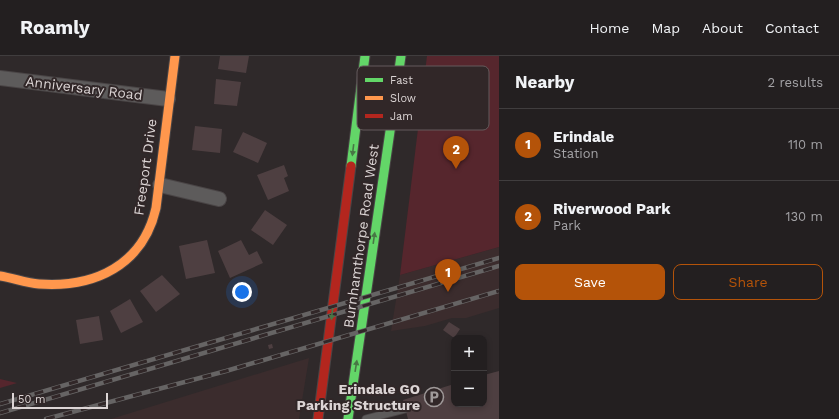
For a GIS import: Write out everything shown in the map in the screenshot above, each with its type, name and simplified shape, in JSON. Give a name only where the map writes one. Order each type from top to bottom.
[{"type":"main road","name":"Freeport Drive","points":[[0,276],[38,284],[65,285],[95,278],[107,273],[124,263],[135,252],[150,229],[160,185],[168,99],[175,56]]},
{"type":"main road","name":"Burnhamthorpe Road West","points":[[364,66],[365,56]]},
{"type":"main road","name":"Burnhamthorpe Road West","points":[[400,66],[401,56]]},
{"type":"main road","name":"Burnhamthorpe Road West","points":[[318,419],[357,118]]},
{"type":"main road","name":"Burnhamthorpe Road West","points":[[348,419],[390,130]]},
{"type":"street","name":"Anniversary Road","points":[[0,78],[168,99]]},
{"type":"street","points":[[160,185],[220,199]]},
{"type":"lane","points":[[366,419],[405,409]]},
{"type":"shaded area","points":[[427,56],[499,56],[499,247],[400,275],[418,130],[489,130],[489,66],[426,66]]},
{"type":"shaded area","points":[[499,247],[499,308],[466,318],[452,318],[425,326],[391,331],[400,275]]},
{"type":"shaded area","points":[[309,358],[299,419],[111,419]]},
{"type":"shaded area","points":[[0,379],[17,383],[0,388]]},
{"type":"building","points":[[220,56],[249,56],[246,73],[218,69]]},
{"type":"building","points":[[216,79],[241,82],[237,106],[214,104]]},
{"type":"building","points":[[195,126],[222,129],[220,153],[192,150]]},
{"type":"building","points":[[243,132],[267,143],[258,163],[233,152]]},
{"type":"building","points":[[284,165],[288,176],[284,178],[289,191],[268,200],[257,175]]},
{"type":"building","points":[[265,210],[287,225],[273,245],[251,230]]},
{"type":"building","points":[[207,240],[215,273],[186,279],[179,246]]},
{"type":"building","points":[[241,240],[249,255],[257,251],[263,263],[230,278],[218,251]]},
{"type":"building","points":[[162,275],[180,294],[156,312],[140,291]]},
{"type":"building","points":[[130,299],[143,322],[121,333],[110,311]]},
{"type":"building","points":[[99,316],[103,340],[80,344],[76,320]]},
{"type":"building","points":[[449,322],[460,329],[456,335],[451,336],[443,330]]},
{"type":"building","points":[[272,344],[273,348],[269,349],[268,345]]},
{"type":"building","name":"Erindale GO Parking Structure","points":[[499,371],[499,419],[408,419],[403,400],[451,385],[451,407],[487,407],[487,374]]},
{"type":"railway","points":[[0,404],[499,258]]},
{"type":"railway","points":[[0,413],[499,266]]},
{"type":"railway","points":[[46,419],[226,371],[499,291]]},
{"type":"traffic: fast","points":[[364,66],[365,56]]},
{"type":"traffic: fast","points":[[400,66],[401,56]]},
{"type":"traffic: fast","points":[[351,166],[357,119]]},
{"type":"traffic: fast","points":[[348,419],[390,130]]},
{"type":"traffic: slow","points":[[0,276],[39,284],[79,282],[97,277],[114,269],[128,258],[140,244],[150,228],[156,208],[175,56]]},
{"type":"traffic: jam","points":[[318,419],[351,166]]},
{"type":"place","name":"Riverwood Park","points":[[456,169]]},
{"type":"place","name":"Erindale","points":[[448,292]]},
{"type":"place","name":"Erindale GO Parking Structure","points":[[434,397]]}]
